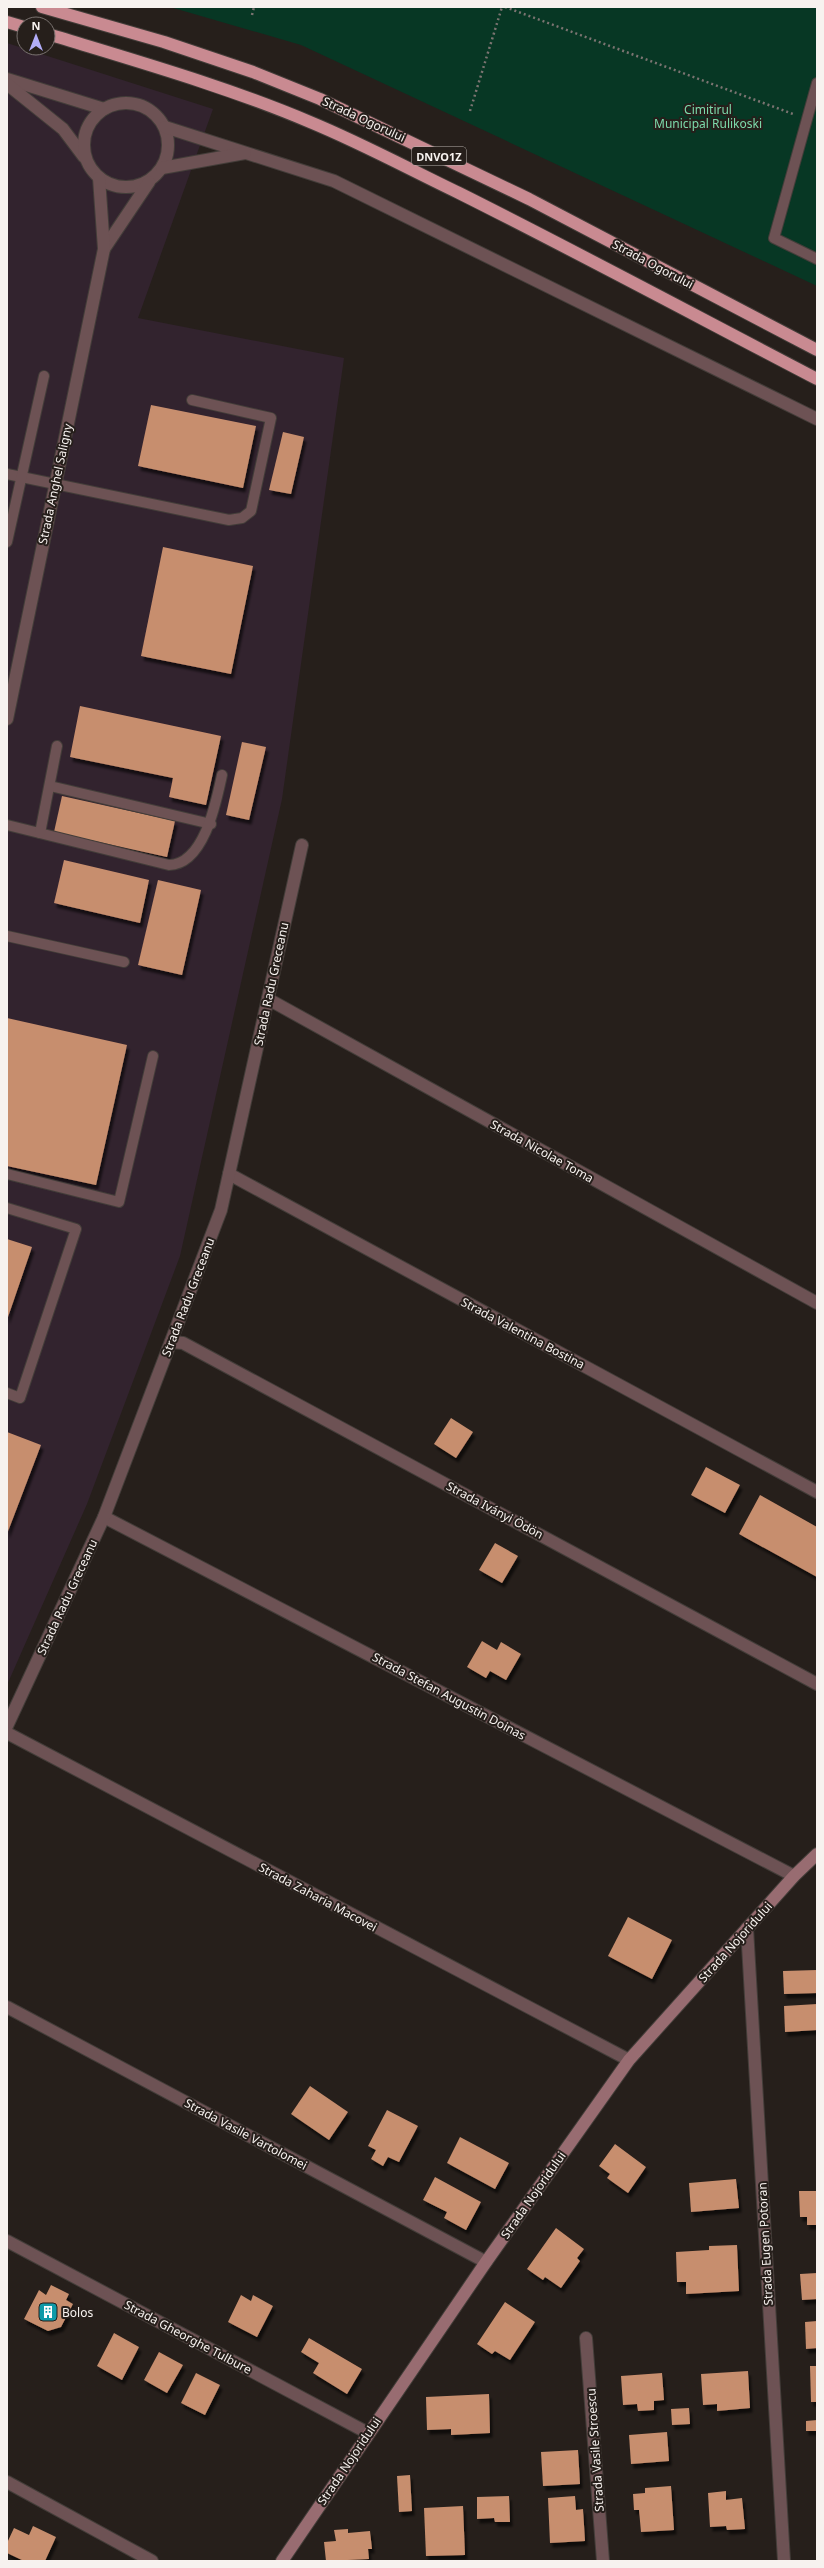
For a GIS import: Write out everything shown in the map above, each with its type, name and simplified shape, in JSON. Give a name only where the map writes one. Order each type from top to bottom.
[{"type":"highway","name":"Strada Ogorului","points":[[42,7],[164,42],[253,72],[320,99],[529,199],[817,350]]},
{"type":"highway","name":"Strada Ogorului","points":[[56,36],[156,67],[309,121],[374,150],[513,220],[817,379]]},
{"type":"main road","name":"Strada Nojoridului","points":[[282,2561],[486,2262],[629,2060],[794,1876],[817,1854]]},
{"type":"street","points":[[7,79],[104,109]]},
{"type":"street","points":[[7,84],[63,129],[99,178],[111,185],[125,188],[140,185],[152,179]]},
{"type":"street","points":[[86,159],[83,145],[86,130],[93,118],[104,109],[117,104],[131,103],[145,107],[156,115],[164,127],[168,141],[167,155],[162,168],[143,188],[104,249]]},
{"type":"street","points":[[164,127],[334,180],[817,419]]},
{"type":"street","points":[[162,168],[245,153]]},
{"type":"street","points":[[99,178],[104,249]]},
{"type":"street","name":"Strada Anghel Saligny","points":[[7,719],[104,249]]},
{"type":"street","name":"Strada Radu Greceanu","points":[[7,1726],[104,1517],[221,1210],[302,845]]},
{"type":"street","name":"Strada Nicolae Toma","points":[[268,999],[817,1303]]},
{"type":"street","name":"Strada Valentina Bostina","points":[[229,1174],[817,1492]]},
{"type":"street","name":"Strada Iványi Ödön","points":[[171,1342],[183,1343],[817,1684]]},
{"type":"street","name":"Strada Stefan Augustin Doinas","points":[[104,1517],[794,1876]]},
{"type":"street","name":"Strada Zaharia Macovei","points":[[7,1733],[629,2060]]},
{"type":"street","name":"Strada Eugen Potoran","points":[[747,1928],[784,2561]]},
{"type":"street","name":"Strada Vasile Vartolomei","points":[[7,2007],[486,2262]]},
{"type":"street","name":"Strada Gheorghe Tulbure","points":[[7,2241],[368,2433]]},
{"type":"street","name":"Strada Vasile Stroescu","points":[[586,2338],[603,2561]]},
{"type":"street","points":[[7,2482],[152,2561]]},
{"type":"lane","points":[[817,83],[774,238],[817,259]]},
{"type":"lane","points":[[7,542],[44,376]]},
{"type":"lane","points":[[7,474],[229,520],[242,518],[251,511],[270,418],[192,400]]},
{"type":"lane","points":[[40,833],[57,746]]},
{"type":"lane","points":[[7,825],[169,865],[179,865],[186,861],[211,824],[222,775]]},
{"type":"lane","points":[[50,786],[211,824]]},
{"type":"lane","points":[[7,936],[124,962]]},
{"type":"lane","points":[[7,1174],[119,1202],[153,1056]]},
{"type":"lane","points":[[7,1208],[76,1229],[20,1398],[7,1393]]},
{"type":"path","points":[[252,15],[254,7]]},
{"type":"path","points":[[470,111],[502,7]]},
{"type":"path","points":[[505,7],[807,119]]},
{"type":"shaded area","points":[[7,43],[16,46],[16,56],[48,56],[213,109],[138,318],[344,358],[282,799],[180,1256],[87,1504],[7,1685]]},
{"type":"green space","name":"Cimitirul Municipal Rulikoski","points":[[170,7],[817,7],[817,286],[301,45]]},
{"type":"building","points":[[151,405],[256,426],[243,488],[138,466]]},
{"type":"building","points":[[283,432],[304,437],[291,494],[269,490]]},
{"type":"building","points":[[163,547],[253,566],[231,674],[141,656]]},
{"type":"building","points":[[80,706],[221,736],[206,805],[169,797],[173,778],[70,757]]},
{"type":"building","points":[[242,742],[266,747],[249,820],[226,815]]},
{"type":"building","points":[[62,796],[175,821],[167,857],[54,832]]},
{"type":"building","points":[[64,860],[149,880],[140,923],[54,903]]},
{"type":"building","points":[[158,880],[201,890],[182,975],[138,965]]},
{"type":"building","points":[[7,1018],[127,1045],[96,1185],[7,1166]]},
{"type":"building","points":[[7,1239],[32,1247],[7,1320]]},
{"type":"building","points":[[451,1418],[473,1432],[456,1458],[434,1444]]},
{"type":"building","points":[[7,1432],[41,1445],[7,1534]]},
{"type":"building","points":[[706,1467],[740,1485],[725,1513],[691,1495]]},
{"type":"building","points":[[760,1495],[817,1527],[817,1577],[739,1534]]},
{"type":"building","points":[[495,1543],[518,1556],[502,1583],[479,1570]]},
{"type":"building","points":[[482,1641],[497,1650],[501,1642],[521,1654],[506,1680],[490,1671],[486,1678],[467,1667]]},
{"type":"building","points":[[628,1917],[672,1940],[652,1979],[608,1956]]},
{"type":"building","points":[[817,1970],[817,1993],[784,1994],[783,1971]]},
{"type":"building","points":[[817,2004],[817,2030],[785,2032],[784,2006]]},
{"type":"building","points":[[310,2086],[348,2112],[329,2140],[291,2114]]},
{"type":"building","points":[[387,2110],[418,2126],[399,2162],[388,2157],[383,2166],[371,2159],[376,2150],[368,2146]]},
{"type":"building","points":[[460,2137],[509,2163],[495,2189],[447,2163]]},
{"type":"building","points":[[615,2144],[646,2167],[628,2193],[607,2178],[610,2174],[599,2166]]},
{"type":"building","points":[[435,2177],[481,2202],[466,2230],[444,2218],[447,2212],[423,2200]]},
{"type":"building","points":[[736,2179],[739,2208],[691,2212],[689,2183]]},
{"type":"building","points":[[799,2191],[817,2191],[817,2225],[807,2225],[807,2217],[800,2217]]},
{"type":"building","points":[[556,2228],[584,2249],[577,2258],[580,2261],[561,2288],[545,2277],[543,2280],[527,2269]]},
{"type":"building","points":[[737,2245],[739,2291],[686,2294],[686,2282],[677,2282],[676,2252],[709,2250],[709,2246]]},
{"type":"building","points":[[817,2273],[817,2299],[802,2300],[800,2274]]},
{"type":"building","name":"Bolos","points":[[51,2285],[69,2294],[66,2300],[73,2304],[61,2327],[48,2331],[24,2319],[39,2290],[46,2295]]},
{"type":"building","points":[[241,2295],[251,2301],[253,2295],[273,2306],[257,2337],[228,2322]]},
{"type":"building","points":[[505,2302],[535,2322],[510,2360],[495,2351],[492,2354],[477,2344]]},
{"type":"building","points":[[817,2321],[817,2348],[806,2349],[805,2322]]},
{"type":"building","points":[[114,2333],[139,2347],[122,2380],[97,2366]]},
{"type":"building","points":[[309,2338],[362,2369],[347,2394],[313,2373],[319,2363],[301,2352]]},
{"type":"building","points":[[159,2352],[183,2365],[167,2393],[144,2380]]},
{"type":"building","points":[[810,2366],[817,2366],[817,2402],[811,2402]]},
{"type":"building","points":[[748,2371],[750,2408],[717,2411],[717,2404],[703,2405],[701,2374]]},
{"type":"building","points":[[196,2373],[220,2385],[205,2415],[181,2403]]},
{"type":"building","points":[[662,2373],[664,2400],[654,2401],[654,2410],[638,2411],[637,2404],[623,2405],[621,2376]]},
{"type":"building","points":[[489,2394],[490,2433],[451,2435],[451,2429],[427,2430],[426,2397]]},
{"type":"building","points":[[689,2408],[690,2424],[672,2425],[671,2409]]},
{"type":"building","points":[[817,2420],[817,2431],[806,2431],[806,2421]]},
{"type":"building","points":[[667,2432],[669,2461],[631,2464],[629,2435]]},
{"type":"building","points":[[578,2450],[580,2484],[543,2486],[541,2452]]},
{"type":"building","points":[[410,2475],[412,2511],[399,2512],[397,2476]]},
{"type":"building","points":[[671,2486],[674,2530],[641,2532],[639,2510],[634,2510],[633,2494],[645,2493],[645,2488]]},
{"type":"building","points":[[726,2491],[726,2500],[742,2498],[745,2529],[727,2530],[726,2526],[710,2527],[708,2493]]},
{"type":"building","points":[[509,2496],[510,2522],[495,2522],[494,2518],[477,2519],[477,2497]]},
{"type":"building","points":[[575,2496],[576,2510],[583,2509],[585,2541],[550,2543],[548,2498]]},
{"type":"building","points":[[463,2506],[465,2555],[426,2556],[424,2508]]},
{"type":"building","points":[[33,2526],[56,2537],[45,2561],[24,2561],[7,2553],[7,2543],[14,2528],[29,2535]]},
{"type":"building","points":[[348,2529],[348,2533],[370,2531],[372,2549],[368,2549],[369,2559],[326,2561],[324,2542],[336,2541],[334,2530]]},
{"type":"place","name":"Bolos","points":[[48,2312]]}]
